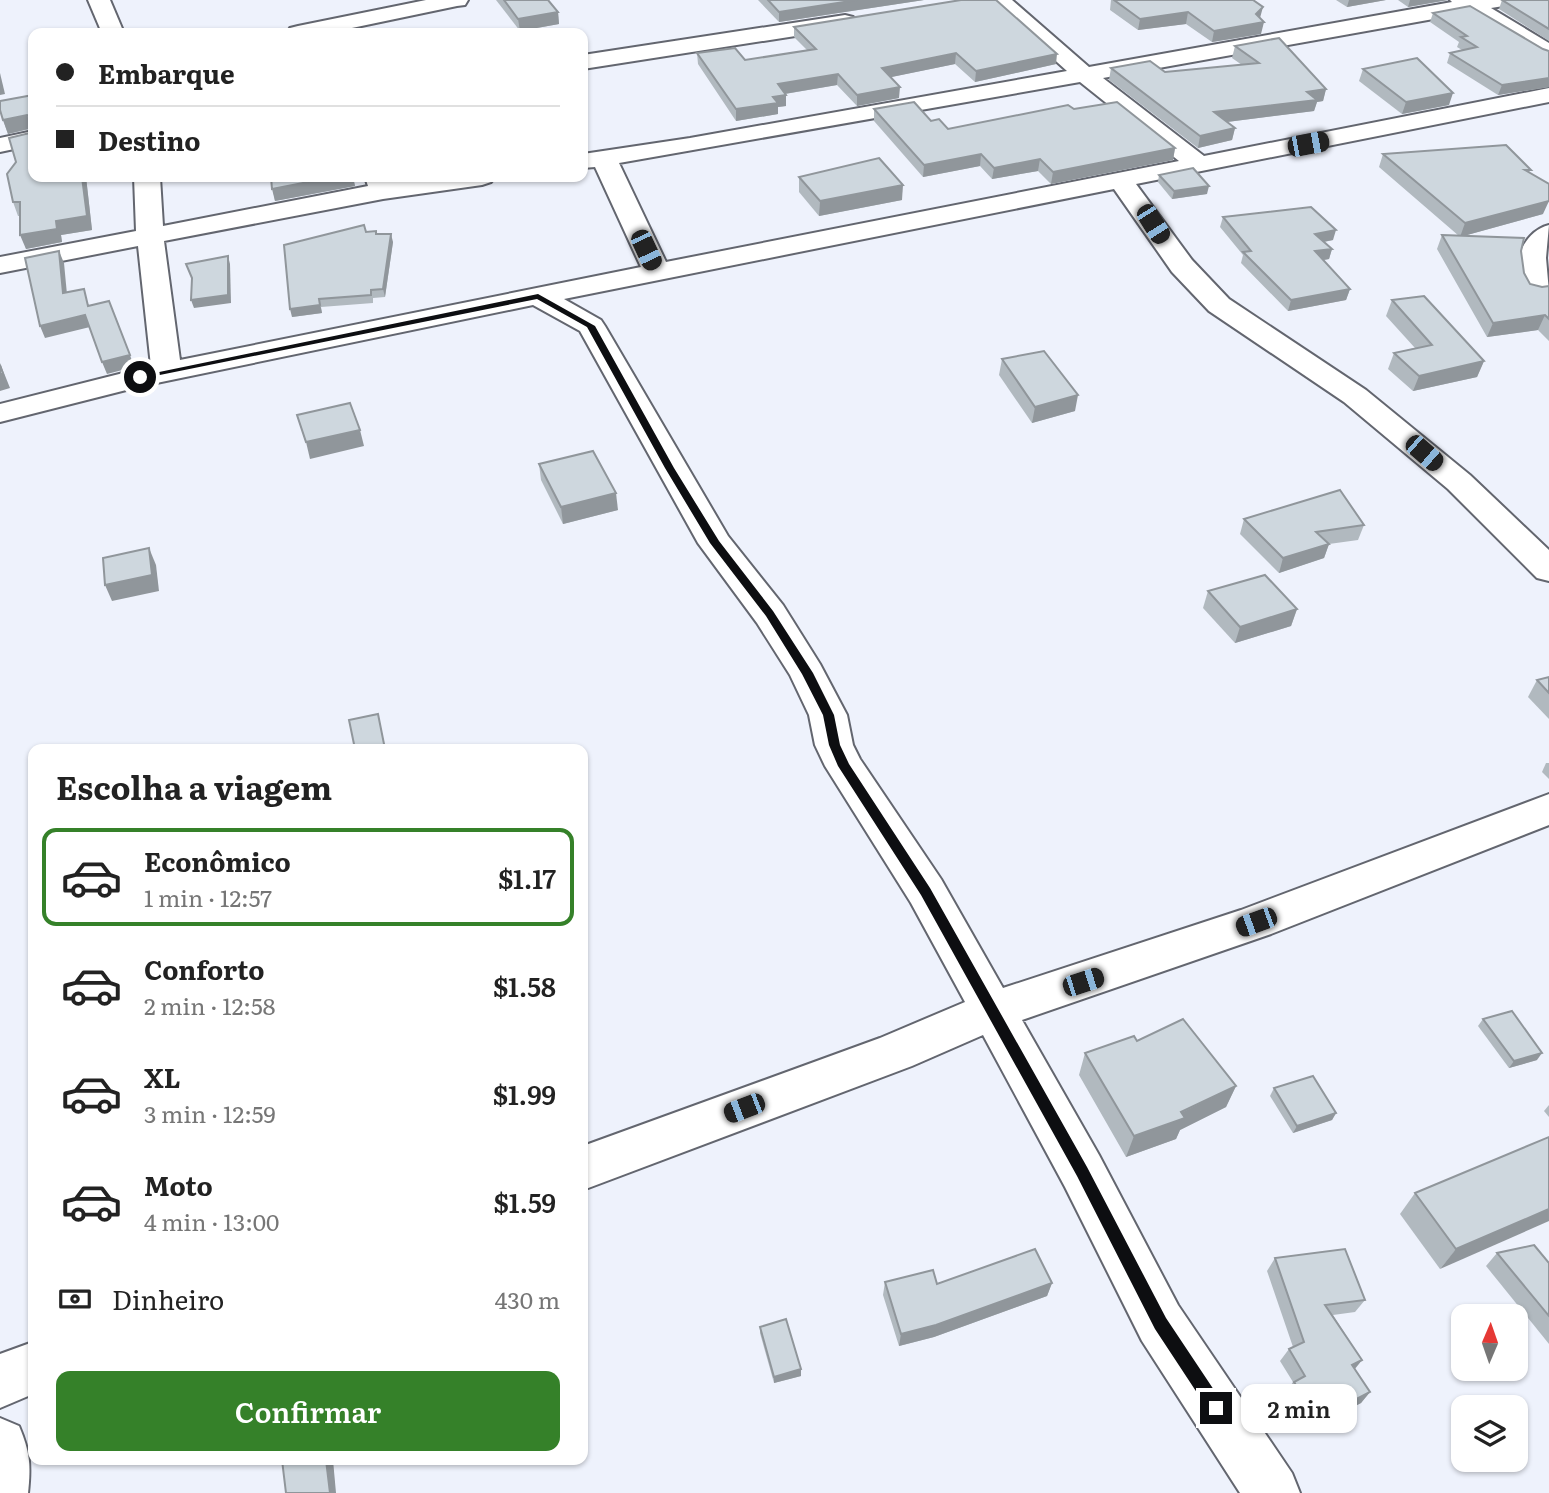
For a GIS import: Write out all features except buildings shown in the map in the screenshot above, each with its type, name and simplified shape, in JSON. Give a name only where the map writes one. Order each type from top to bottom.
[{"type":"street","points":[[99,0],[111,28]]},
{"type":"street","points":[[322,28],[457,0]]},
{"type":"street","points":[[999,0],[1085,75],[1200,165]]},
{"type":"street","points":[[657,272],[594,160],[1085,75],[1466,3],[1502,0]]},
{"type":"street","points":[[1466,3],[1549,52]]},
{"type":"street","points":[[588,61],[863,19]]},
{"type":"street","points":[[0,413],[167,371],[1549,95]]},
{"type":"street","points":[[0,145],[28,139]]},
{"type":"street","points":[[1121,181],[1182,266],[1219,305],[1366,405],[1459,482],[1549,570]]},
{"type":"street","points":[[147,182],[150,235],[167,371]]},
{"type":"street","points":[[0,265],[381,184],[410,182]]},
{"type":"street","points":[[1536,291],[1531,267],[1532,254],[1538,240],[1549,233]]},
{"type":"street","points":[[591,326],[601,284]]},
{"type":"street","points":[[538,296],[591,326],[715,543],[770,614],[807,673],[828,715],[834,745],[844,766],[926,891],[1082,1171],[1160,1323],[1272,1493]]},
{"type":"street","points":[[588,1166],[896,1052],[992,1011],[1256,922],[1549,809]]},
{"type":"street","points":[[0,1381],[28,1369]]},
{"type":"street","points":[[0,1445],[4,1464],[0,1493]]},
{"type":"route","points":[[140,377],[538,296],[591,326],[715,543],[770,614],[807,673],[828,715],[834,745],[844,766],[926,891],[1082,1171],[1160,1323],[1216,1408]]}]
